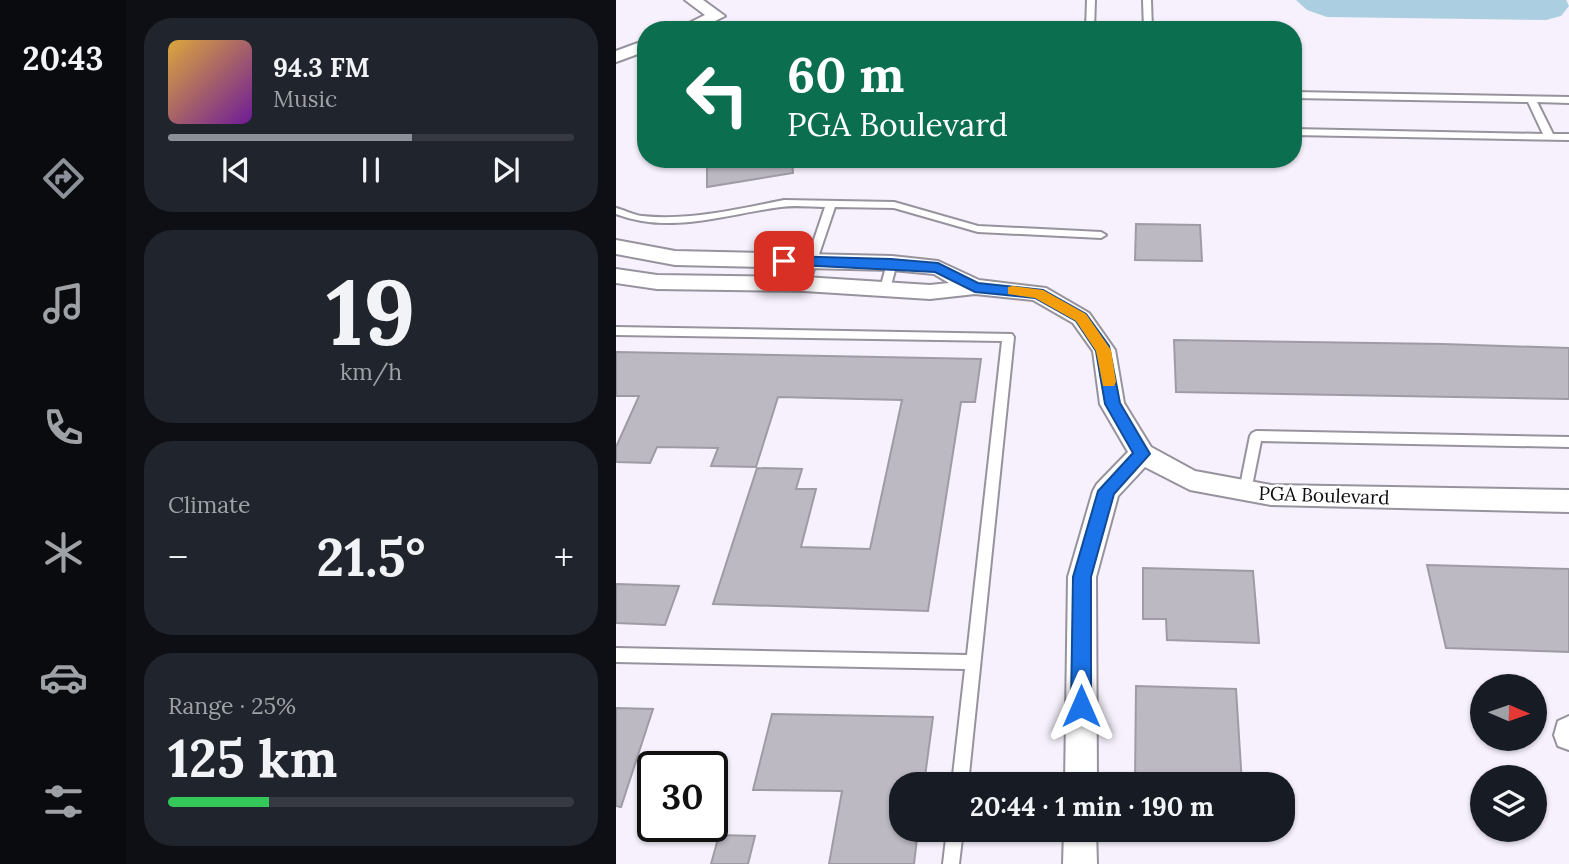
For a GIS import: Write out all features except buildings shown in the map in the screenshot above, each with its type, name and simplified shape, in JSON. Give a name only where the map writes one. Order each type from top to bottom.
[{"type":"street","points":[[693,0],[717,16],[705,21]]},
{"type":"street","points":[[616,57],[637,49]]},
{"type":"street","points":[[616,247],[675,258],[891,263],[938,268],[975,287]]},
{"type":"street","points":[[616,275],[657,282],[804,284],[930,292],[975,287],[1038,293],[1081,318],[1104,350],[1112,404],[1142,454],[1106,491],[1082,577],[1081,772]]},
{"type":"street","name":"PGA Boulevard","points":[[1142,454],[1189,480],[1271,495],[1569,501]]},
{"type":"street","points":[[1080,842],[1080,864]]},
{"type":"lane","points":[[1090,21],[1091,0]]},
{"type":"lane","points":[[1147,0],[1148,21]]},
{"type":"lane","points":[[1302,95],[1569,100]]},
{"type":"lane","points":[[1531,99],[1549,136]]},
{"type":"lane","points":[[1302,132],[1569,137]]},
{"type":"lane","points":[[804,284],[831,202]]},
{"type":"lane","points":[[616,211],[638,219],[677,220],[728,215],[784,203],[894,205],[997,232],[1101,235]]},
{"type":"lane","points":[[885,289],[891,263]]},
{"type":"lane","points":[[616,331],[1008,337],[961,772]]},
{"type":"lane","points":[[1245,491],[1256,436],[1569,442]]},
{"type":"lane","points":[[616,655],[973,662]]},
{"type":"lane","points":[[951,864],[954,842]]},
{"type":"water","points":[[1296,0],[1566,0],[1569,6],[1561,16],[1546,20],[1327,17],[1307,10]]},
{"type":"slow traffic","points":[[1013,291],[1038,293],[1081,318],[1104,350],[1109,382]]},
{"type":"route","points":[[784,261],[891,263],[938,268],[975,287],[1038,293],[1081,318],[1104,350],[1112,404],[1142,454],[1106,491],[1082,577],[1081,706]]}]
